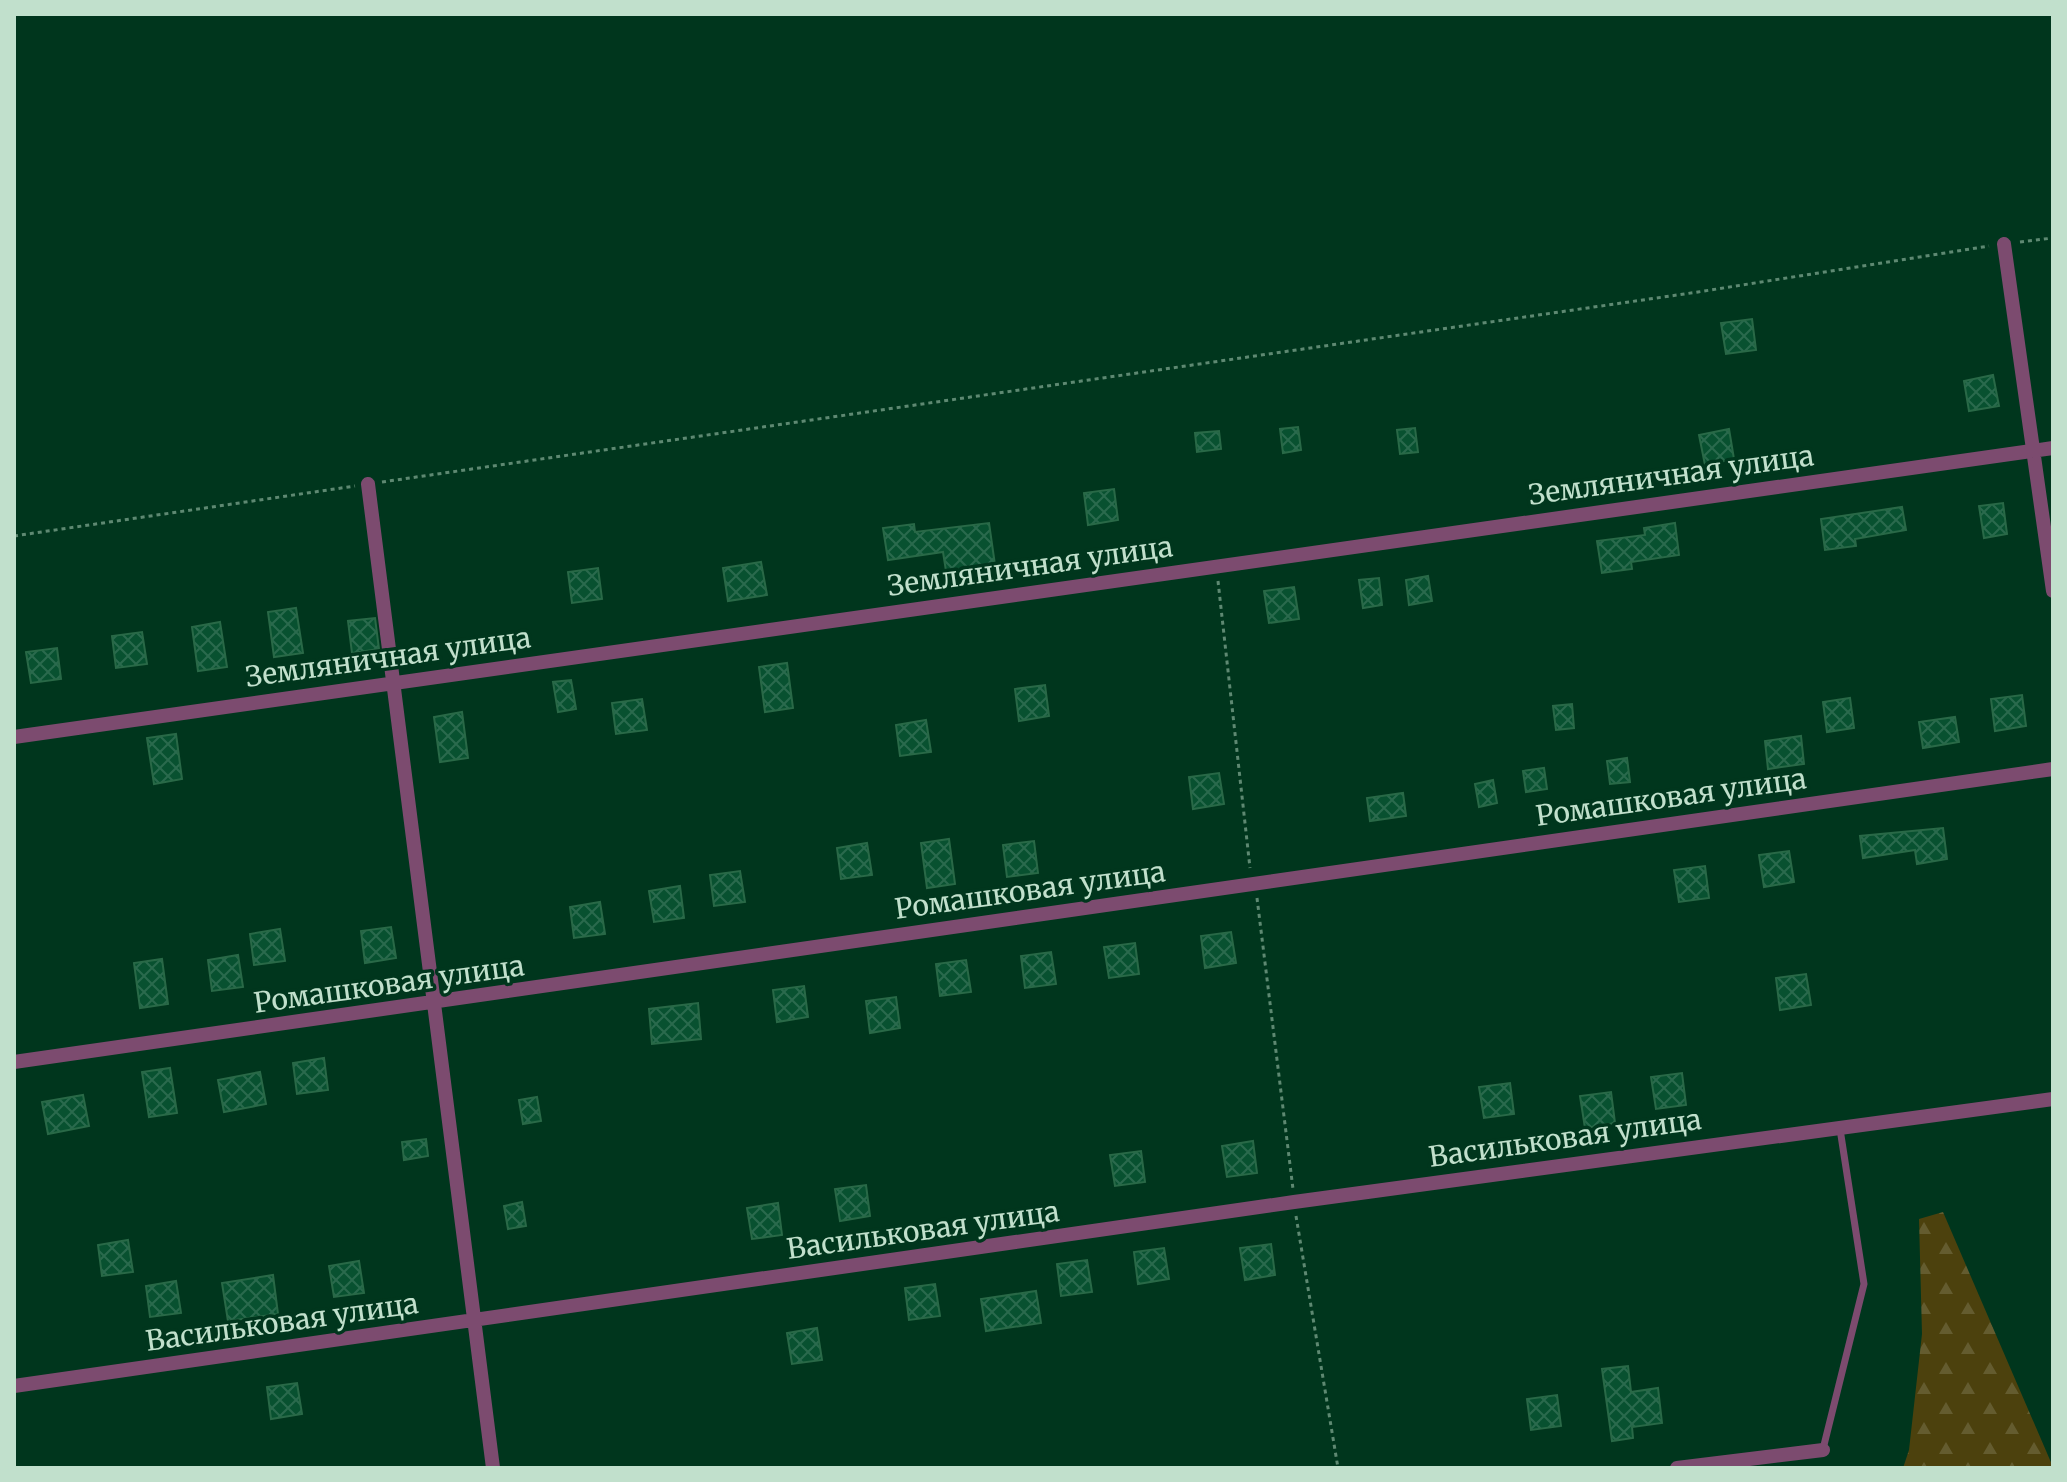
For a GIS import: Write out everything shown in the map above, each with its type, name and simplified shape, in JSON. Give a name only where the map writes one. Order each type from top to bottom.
[{"type":"street","points":[[2004,244],[2053,591]]},
{"type":"street","name":"Земляничная улица","points":[[14,737],[2053,448]]},
{"type":"street","points":[[368,484],[493,1468]]},
{"type":"street","name":"Ромашковая улица","points":[[14,1062],[2053,769]]},
{"type":"street","name":"Васильковая улица","points":[[14,1386],[1294,1202],[2053,1099]]},
{"type":"street","points":[[1677,1468],[1823,1450]]},
{"type":"lane","points":[[1823,1450],[1864,1284],[1840,1127]]},
{"type":"path","points":[[14,536],[2053,238]]},
{"type":"path","points":[[1216,566],[1250,868],[1256,883],[1294,1202],[1338,1468]]},
{"type":"green space","points":[[1943,1212],[2053,1468],[1903,1468],[1909,1450],[1922,1334],[1919,1219]]},
{"type":"building","points":[[1752,319],[1756,350],[1726,354],[1721,323]]},
{"type":"building","points":[[1993,375],[1999,406],[1969,411],[1964,381]]},
{"type":"building","points":[[1298,427],[1301,450],[1283,453],[1280,429]]},
{"type":"building","points":[[1415,428],[1418,452],[1400,454],[1397,430]]},
{"type":"building","points":[[1729,429],[1734,459],[1705,465],[1699,435]]},
{"type":"building","points":[[1219,431],[1221,449],[1197,452],[1195,433]]},
{"type":"building","points":[[1114,489],[1118,520],[1088,525],[1084,493]]},
{"type":"building","points":[[2003,503],[2007,534],[1984,538],[1979,506]]},
{"type":"building","points":[[1902,507],[1906,530],[1855,539],[1856,546],[1825,550],[1821,519]]},
{"type":"building","points":[[989,523],[995,565],[946,571],[943,552],[888,560],[883,528],[914,524],[915,532]]},
{"type":"building","points":[[1675,523],[1679,555],[1631,562],[1632,569],[1602,573],[1597,541],[1645,535],[1644,528]]},
{"type":"building","points":[[761,562],[767,595],[728,601],[723,568]]},
{"type":"building","points":[[598,568],[602,599],[572,603],[568,572]]},
{"type":"building","points":[[1428,576],[1432,601],[1409,605],[1406,580]]},
{"type":"building","points":[[1379,578],[1382,605],[1363,608],[1359,580]]},
{"type":"building","points":[[1294,587],[1299,619],[1269,623],[1264,591]]},
{"type":"building","points":[[296,608],[303,653],[274,657],[268,612]]},
{"type":"building","points":[[375,618],[379,649],[352,653],[348,621]]},
{"type":"building","points":[[220,622],[227,667],[198,671],[192,627]]},
{"type":"building","points":[[142,632],[147,664],[116,668],[112,636]]},
{"type":"building","points":[[57,648],[61,679],[31,683],[26,652]]},
{"type":"building","points":[[787,663],[793,708],[765,712],[759,667]]},
{"type":"building","points":[[571,680],[576,709],[558,712],[553,682]]},
{"type":"building","points":[[1045,685],[1049,716],[1019,721],[1015,689]]},
{"type":"building","points":[[2022,695],[2026,726],[1995,731],[1991,699]]},
{"type":"building","points":[[1850,698],[1854,728],[1827,732],[1823,702]]},
{"type":"building","points":[[642,699],[647,730],[616,734],[612,703]]},
{"type":"building","points":[[1572,704],[1574,728],[1556,730],[1553,706]]},
{"type":"building","points":[[462,712],[468,758],[440,762],[434,717]]},
{"type":"building","points":[[1955,717],[1959,742],[1923,748],[1919,722]]},
{"type":"building","points":[[926,720],[931,752],[900,756],[896,725]]},
{"type":"building","points":[[176,734],[182,779],[154,784],[147,738]]},
{"type":"building","points":[[1801,736],[1804,764],[1768,769],[1765,741]]},
{"type":"building","points":[[1627,758],[1630,782],[1610,784],[1607,761]]},
{"type":"building","points":[[1544,768],[1547,789],[1526,792],[1523,771]]},
{"type":"building","points":[[1219,773],[1224,804],[1193,809],[1189,777]]},
{"type":"building","points":[[1493,780],[1497,803],[1479,807],[1475,784]]},
{"type":"building","points":[[1403,793],[1406,816],[1370,821],[1367,798]]},
{"type":"building","points":[[1943,828],[1947,859],[1917,864],[1915,850],[1863,858],[1860,836]]},
{"type":"building","points":[[949,839],[955,884],[927,888],[921,843]]},
{"type":"building","points":[[1034,841],[1038,873],[1007,877],[1003,845]]},
{"type":"building","points":[[867,843],[872,875],[841,879],[837,848]]},
{"type":"building","points":[[1789,851],[1794,882],[1764,887],[1759,855]]},
{"type":"building","points":[[1705,866],[1709,898],[1679,902],[1674,870]]},
{"type":"building","points":[[740,871],[745,902],[714,906],[710,875]]},
{"type":"building","points":[[680,886],[684,918],[654,922],[649,891]]},
{"type":"building","points":[[600,902],[605,934],[574,938],[570,907]]},
{"type":"building","points":[[391,927],[396,958],[365,963],[361,931]]},
{"type":"building","points":[[280,929],[285,961],[254,965],[250,934]]},
{"type":"building","points":[[1231,932],[1236,963],[1205,968],[1201,936]]},
{"type":"building","points":[[1135,943],[1139,974],[1109,978],[1104,947]]},
{"type":"building","points":[[1051,952],[1056,984],[1025,988],[1021,956]]},
{"type":"building","points":[[238,955],[243,987],[212,991],[208,960]]},
{"type":"building","points":[[162,959],[168,1004],[140,1008],[134,963]]},
{"type":"building","points":[[966,960],[971,992],[940,996],[936,964]]},
{"type":"building","points":[[1806,974],[1811,1005],[1780,1010],[1776,978]]},
{"type":"building","points":[[804,986],[808,1017],[777,1022],[773,990]]},
{"type":"building","points":[[896,997],[900,1028],[870,1033],[866,1001]]},
{"type":"building","points":[[698,1003],[701,1039],[652,1044],[649,1009]]},
{"type":"building","points":[[324,1058],[328,1090],[297,1094],[293,1063]]},
{"type":"building","points":[[170,1068],[177,1113],[149,1117],[142,1072]]},
{"type":"building","points":[[260,1072],[266,1104],[224,1112],[218,1080]]},
{"type":"building","points":[[1682,1073],[1686,1105],[1656,1109],[1651,1077]]},
{"type":"building","points":[[1510,1083],[1514,1114],[1484,1118],[1479,1087]]},
{"type":"building","points":[[1611,1092],[1615,1123],[1585,1128],[1580,1096]]},
{"type":"building","points":[[83,1095],[89,1126],[48,1134],[42,1102]]},
{"type":"building","points":[[537,1097],[541,1121],[523,1124],[519,1100]]},
{"type":"building","points":[[426,1139],[428,1156],[404,1160],[402,1142]]},
{"type":"building","points":[[1253,1141],[1257,1173],[1227,1177],[1222,1146]]},
{"type":"building","points":[[1141,1151],[1145,1182],[1115,1186],[1110,1155]]},
{"type":"building","points":[[866,1185],[870,1216],[840,1221],[835,1189]]},
{"type":"building","points":[[522,1202],[526,1226],[508,1229],[504,1206]]},
{"type":"building","points":[[778,1203],[782,1235],[752,1239],[747,1208]]},
{"type":"building","points":[[128,1240],[133,1272],[102,1276],[98,1245]]},
{"type":"building","points":[[1271,1244],[1275,1275],[1245,1280],[1240,1248]]},
{"type":"building","points":[[1164,1248],[1169,1279],[1138,1284],[1134,1252]]},
{"type":"building","points":[[1087,1260],[1092,1292],[1061,1296],[1057,1264]]},
{"type":"building","points":[[359,1261],[364,1293],[334,1297],[329,1266]]},
{"type":"building","points":[[273,1275],[278,1314],[228,1321],[222,1283]]},
{"type":"building","points":[[176,1281],[181,1313],[150,1317],[146,1286]]},
{"type":"building","points":[[935,1284],[940,1316],[909,1320],[905,1288]]},
{"type":"building","points":[[1036,1291],[1041,1323],[986,1331],[981,1299]]},
{"type":"building","points":[[817,1328],[822,1360],[792,1364],[787,1333]]},
{"type":"building","points":[[1628,1366],[1631,1392],[1658,1388],[1662,1423],[1632,1427],[1633,1438],[1612,1441],[1602,1369]]},
{"type":"building","points":[[297,1383],[302,1414],[271,1419],[267,1387]]},
{"type":"building","points":[[1557,1395],[1561,1426],[1531,1430],[1527,1399]]}]
